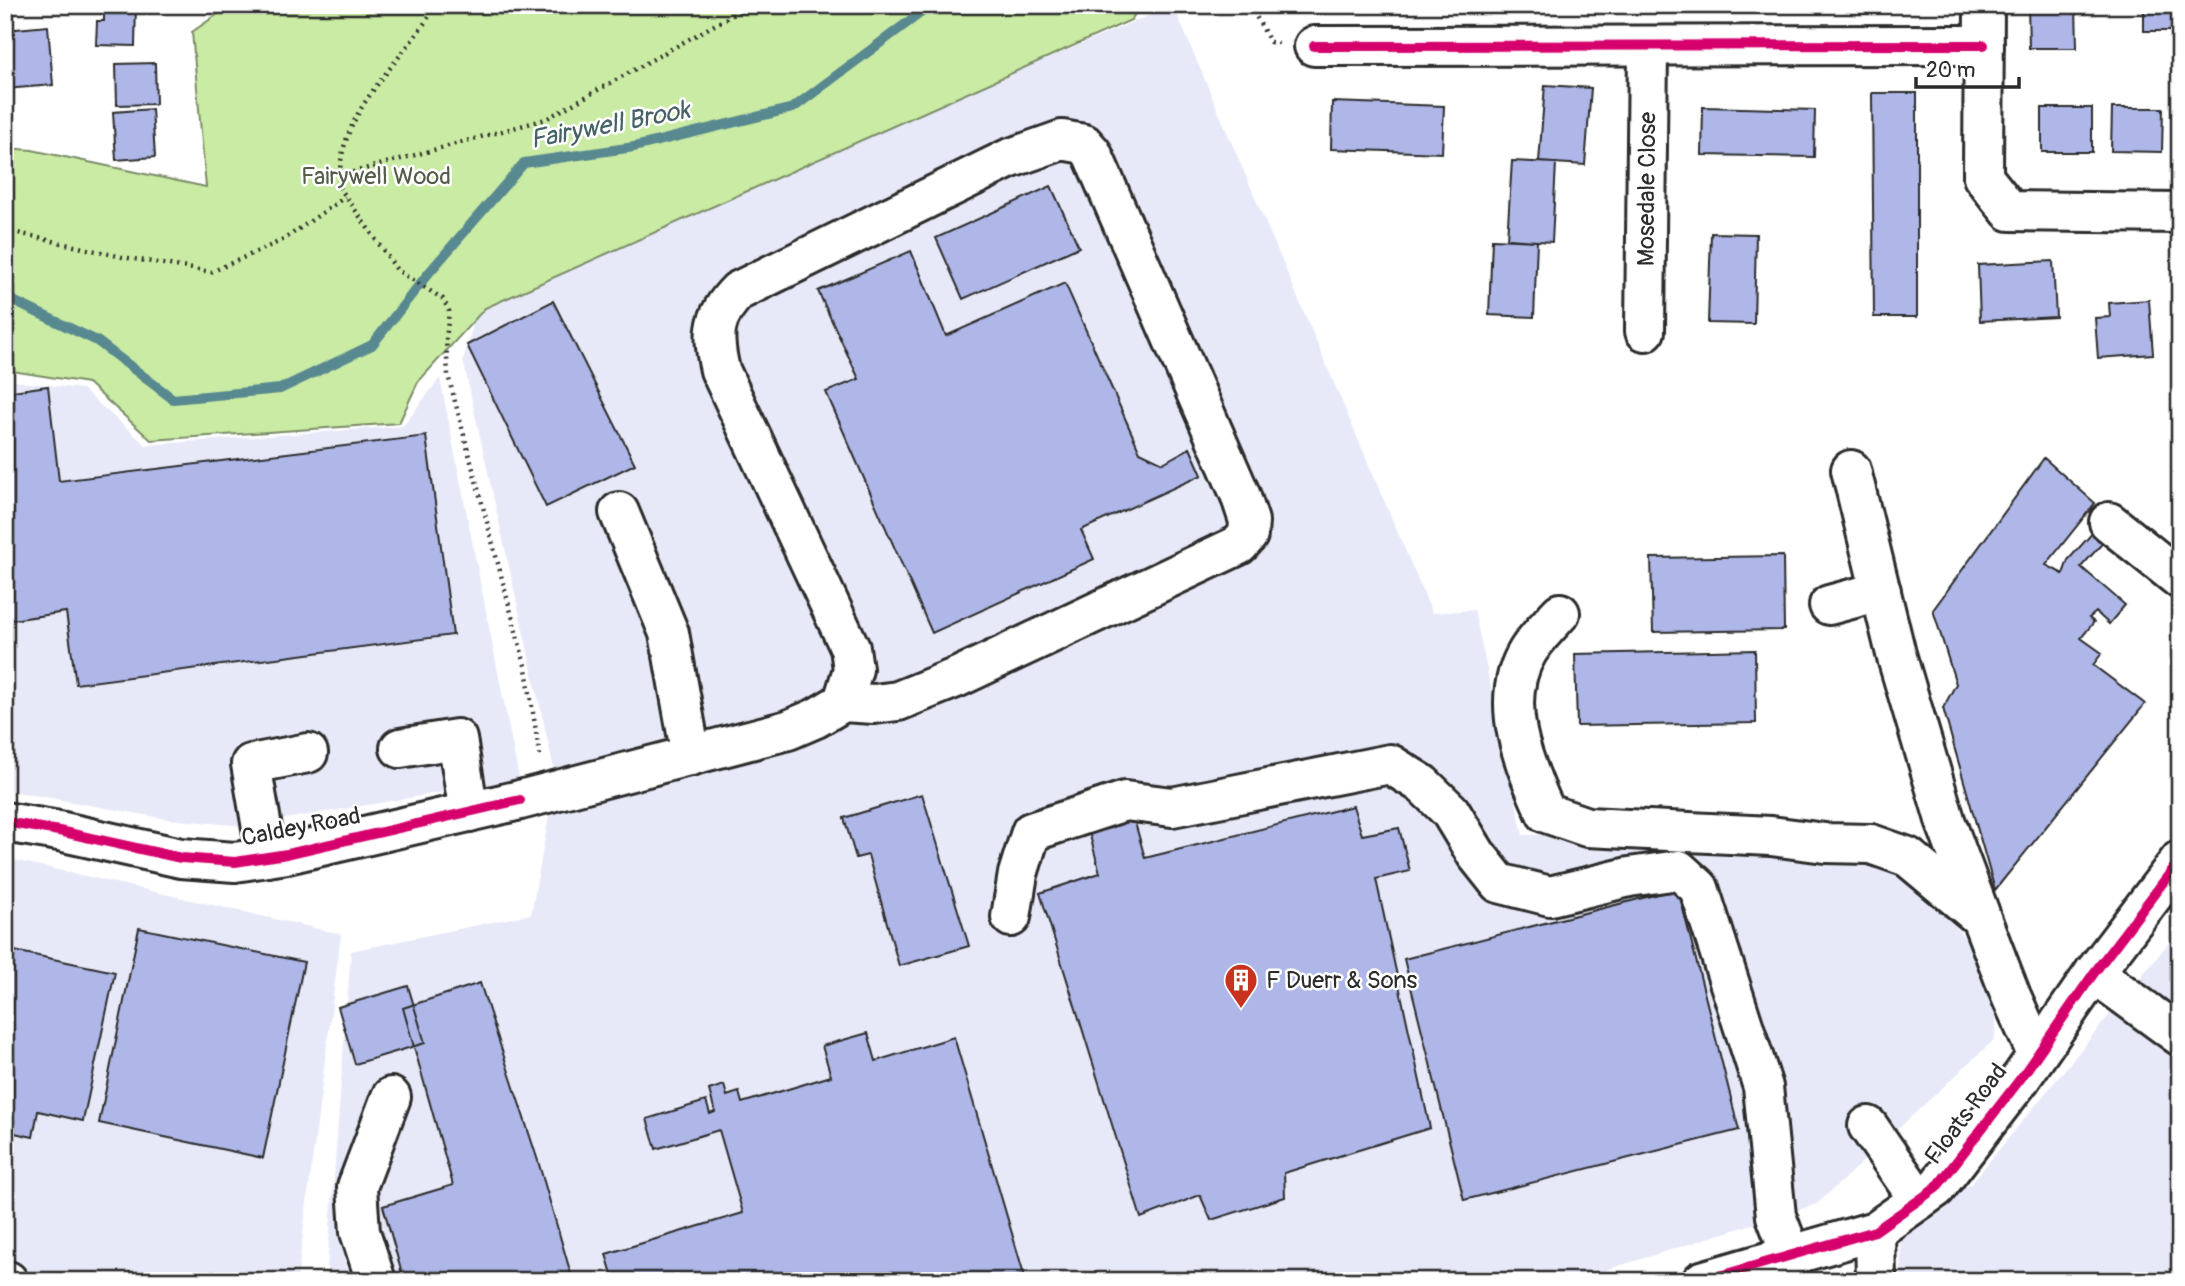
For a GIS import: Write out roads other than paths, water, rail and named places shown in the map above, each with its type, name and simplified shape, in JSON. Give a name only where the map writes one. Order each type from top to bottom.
[{"type":"street","points":[[1984,5],[1983,177],[2010,211],[2180,213]]},
{"type":"street","points":[[1314,46],[1648,48],[1984,45]]},
{"type":"street","name":"Mosedale Close","points":[[1645,331],[1648,48]]},
{"type":"street","points":[[1062,140],[1084,144],[1092,153],[1240,494],[1248,521],[1248,536],[1239,545],[1212,559],[958,677],[898,701],[874,704],[843,702],[853,669],[850,648],[720,370],[714,344],[718,320],[726,303],[738,291],[1008,159],[1062,140]]},
{"type":"street","points":[[1851,470],[1896,654],[1946,823],[2011,996],[2037,1054]]},
{"type":"street","points":[[619,512],[669,633],[691,756]]},
{"type":"street","points":[[2109,522],[2180,579]]},
{"type":"street","points":[[1829,605],[1881,591]]},
{"type":"street","points":[[1560,613],[1528,651],[1516,679],[1515,689],[1514,709],[1527,771],[1546,813],[1587,827],[1761,835],[1825,843],[1871,844],[1909,857],[1981,918]]},
{"type":"street","name":"Caldey Road","points":[[5,822],[181,858],[235,862],[287,854],[520,800],[691,756],[788,730],[843,702]]},
{"type":"street","points":[[400,748],[457,739],[468,812]]},
{"type":"street","points":[[267,857],[251,764],[308,753]]},
{"type":"street","points":[[1011,917],[1018,874],[1031,832],[1125,801],[1172,807],[1390,764],[1422,784],[1450,811],[1476,854],[1499,883],[1550,896],[1629,877],[1679,870],[1699,888],[1763,1087],[1776,1216],[1791,1255]]},
{"type":"street","name":"Floats Road","points":[[1702,1281],[1875,1230],[1936,1188],[2180,860]]},
{"type":"street","points":[[2094,973],[2180,1036]]},
{"type":"street","points":[[376,1281],[359,1232],[357,1187],[391,1097]]},
{"type":"street","points":[[1868,1126],[1919,1200]]},
{"type":"street","points":[[1875,1230],[1876,1281]]},
{"type":"waterway","name":"Fairywell Brook","points":[[5,297],[97,341],[173,399],[280,389],[372,345],[427,275],[524,163],[634,147],[793,108],[927,8],[935,5]]},
{"type":"place","name":"F Duerr & Sons","points":[[1241,1010]]},
{"type":"park label","name":"Fairywell Wood","points":[[376,176]]}]
